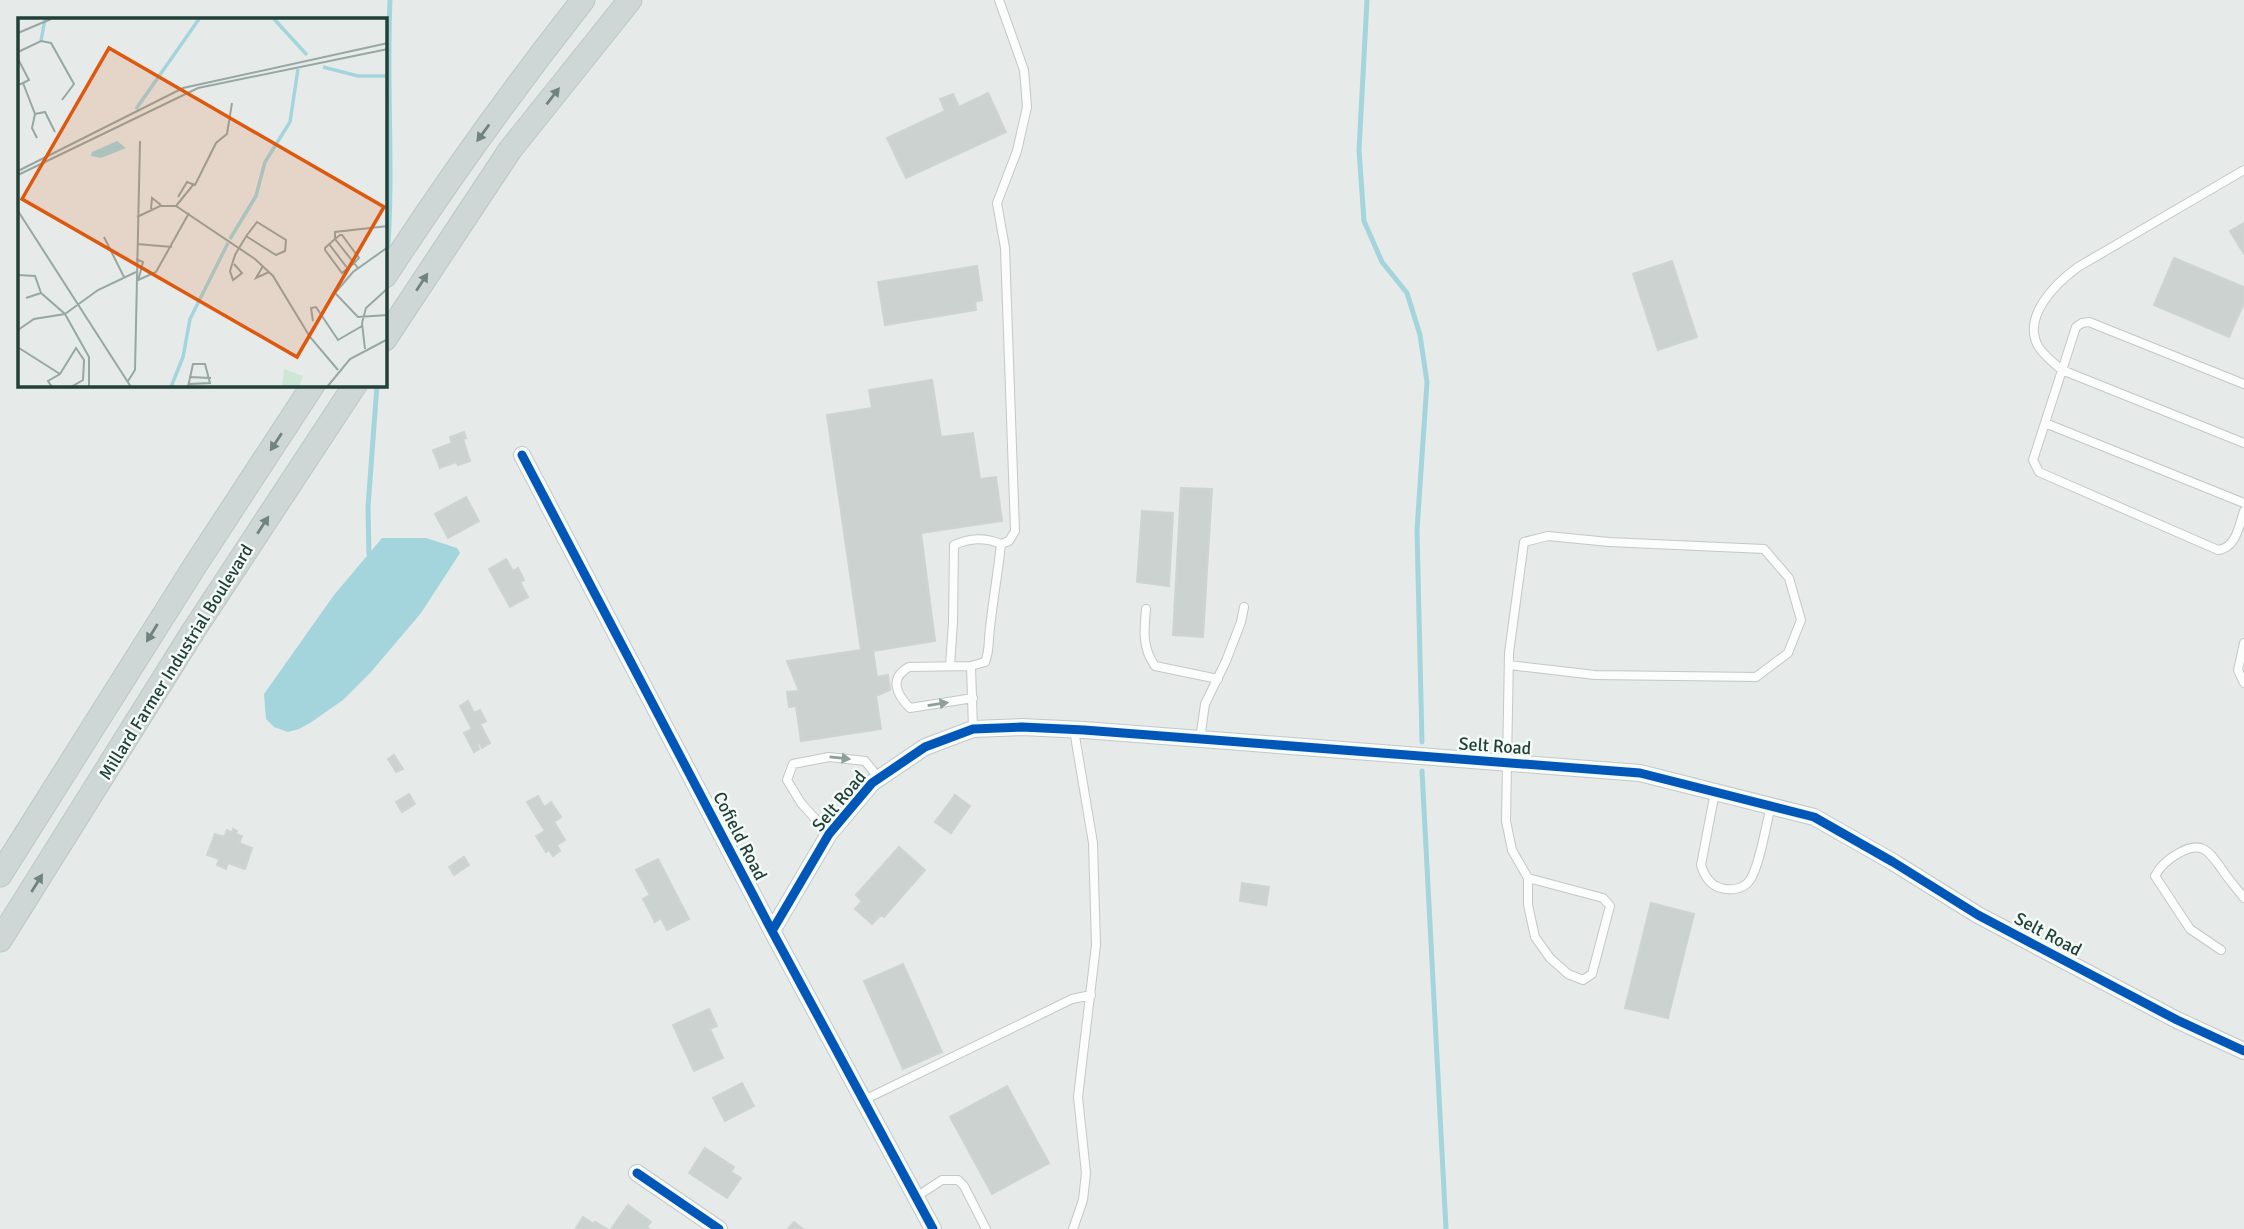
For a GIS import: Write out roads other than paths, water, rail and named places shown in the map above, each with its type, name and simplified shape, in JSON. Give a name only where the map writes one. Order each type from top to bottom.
[{"type":"main road","points":[[387,273],[434,201],[531,66],[583,0]]},
{"type":"main road","points":[[387,336],[510,150],[630,0]]},
{"type":"main road","name":"Millard Farmer Industrial Boulevard","points":[[0,875],[195,564],[312,387]]},
{"type":"main road","name":"Millard Farmer Industrial Boulevard","points":[[0,940],[194,629],[354,387]]},
{"type":"street","name":"Cofield Road","points":[[522,455],[772,931],[933,1229]]},
{"type":"street","name":"Selt Road","points":[[772,931],[829,834],[872,783],[925,747],[973,729],[1022,727],[1074,730],[1640,773],[1814,817],[1978,915],[2177,1020],[2244,1051]]},
{"type":"street","points":[[637,1173],[719,1229]]},
{"type":"lane","points":[[950,666],[954,545],[968,539],[990,539],[1001,544],[1009,541],[1014,531],[1005,248],[997,203],[1017,151],[1027,107],[1024,70],[999,0]]},
{"type":"lane","points":[[2244,170],[2078,267],[2059,281],[2040,309],[2035,326],[2035,337],[2046,357],[2063,370],[2244,443]]},
{"type":"lane","points":[[2244,384],[2089,322],[2081,323],[2076,327],[2033,460],[2039,472],[2218,550],[2231,545],[2244,511]]},
{"type":"lane","points":[[2045,423],[2244,503]]},
{"type":"lane","points":[[1509,665],[1595,675],[1756,677],[1788,653],[1801,620],[1789,578],[1764,549],[1609,542],[1548,536],[1524,542],[1509,665],[1506,821],[1512,850],[1528,878],[1528,905],[1535,937],[1550,958],[1568,974],[1583,981],[1592,974],[1610,906],[1603,898],[1528,878]]},
{"type":"lane","points":[[973,698],[910,708],[900,699],[897,680],[903,670],[909,667],[971,666],[985,662],[996,597],[1001,544]]},
{"type":"lane","points":[[1200,739],[1205,704],[1238,632],[1244,607]]},
{"type":"lane","points":[[1146,609],[1146,654],[1155,666],[1218,679]]},
{"type":"lane","points":[[2244,643],[2238,670],[2244,683]]},
{"type":"lane","points":[[971,666],[973,729]]},
{"type":"lane","points":[[1073,1229],[1083,1200],[1086,1173],[1078,1097],[1096,945],[1093,843],[1074,730]]},
{"type":"lane","points":[[829,834],[801,803],[787,780],[793,764],[829,757],[865,761],[879,778]]},
{"type":"lane","points":[[1716,792],[1701,864],[1704,876],[1718,888],[1735,890],[1750,881],[1771,806]]},
{"type":"lane","points":[[2221,950],[2190,929],[2155,876],[2160,867],[2173,856],[2186,849],[2201,848],[2213,854],[2244,898]]},
{"type":"lane","points":[[864,1100],[1072,999],[1091,995]]},
{"type":"lane","points":[[916,1196],[942,1181],[958,1180],[964,1186],[986,1229]]},
{"type":"water","points":[[382,538],[426,538],[457,548],[460,553],[421,613],[371,672],[343,700],[299,729],[288,732],[274,727],[266,719],[264,694],[334,595]]},
{"type":"waterway","points":[[387,258],[390,194],[390,0]]},
{"type":"waterway","points":[[1367,0],[1359,150],[1364,221],[1382,262],[1407,293],[1420,335],[1427,382],[1417,530],[1422,742]]},
{"type":"waterway","points":[[369,554],[368,507],[377,387]]},
{"type":"waterway","points":[[1422,771],[1446,1229]]}]
